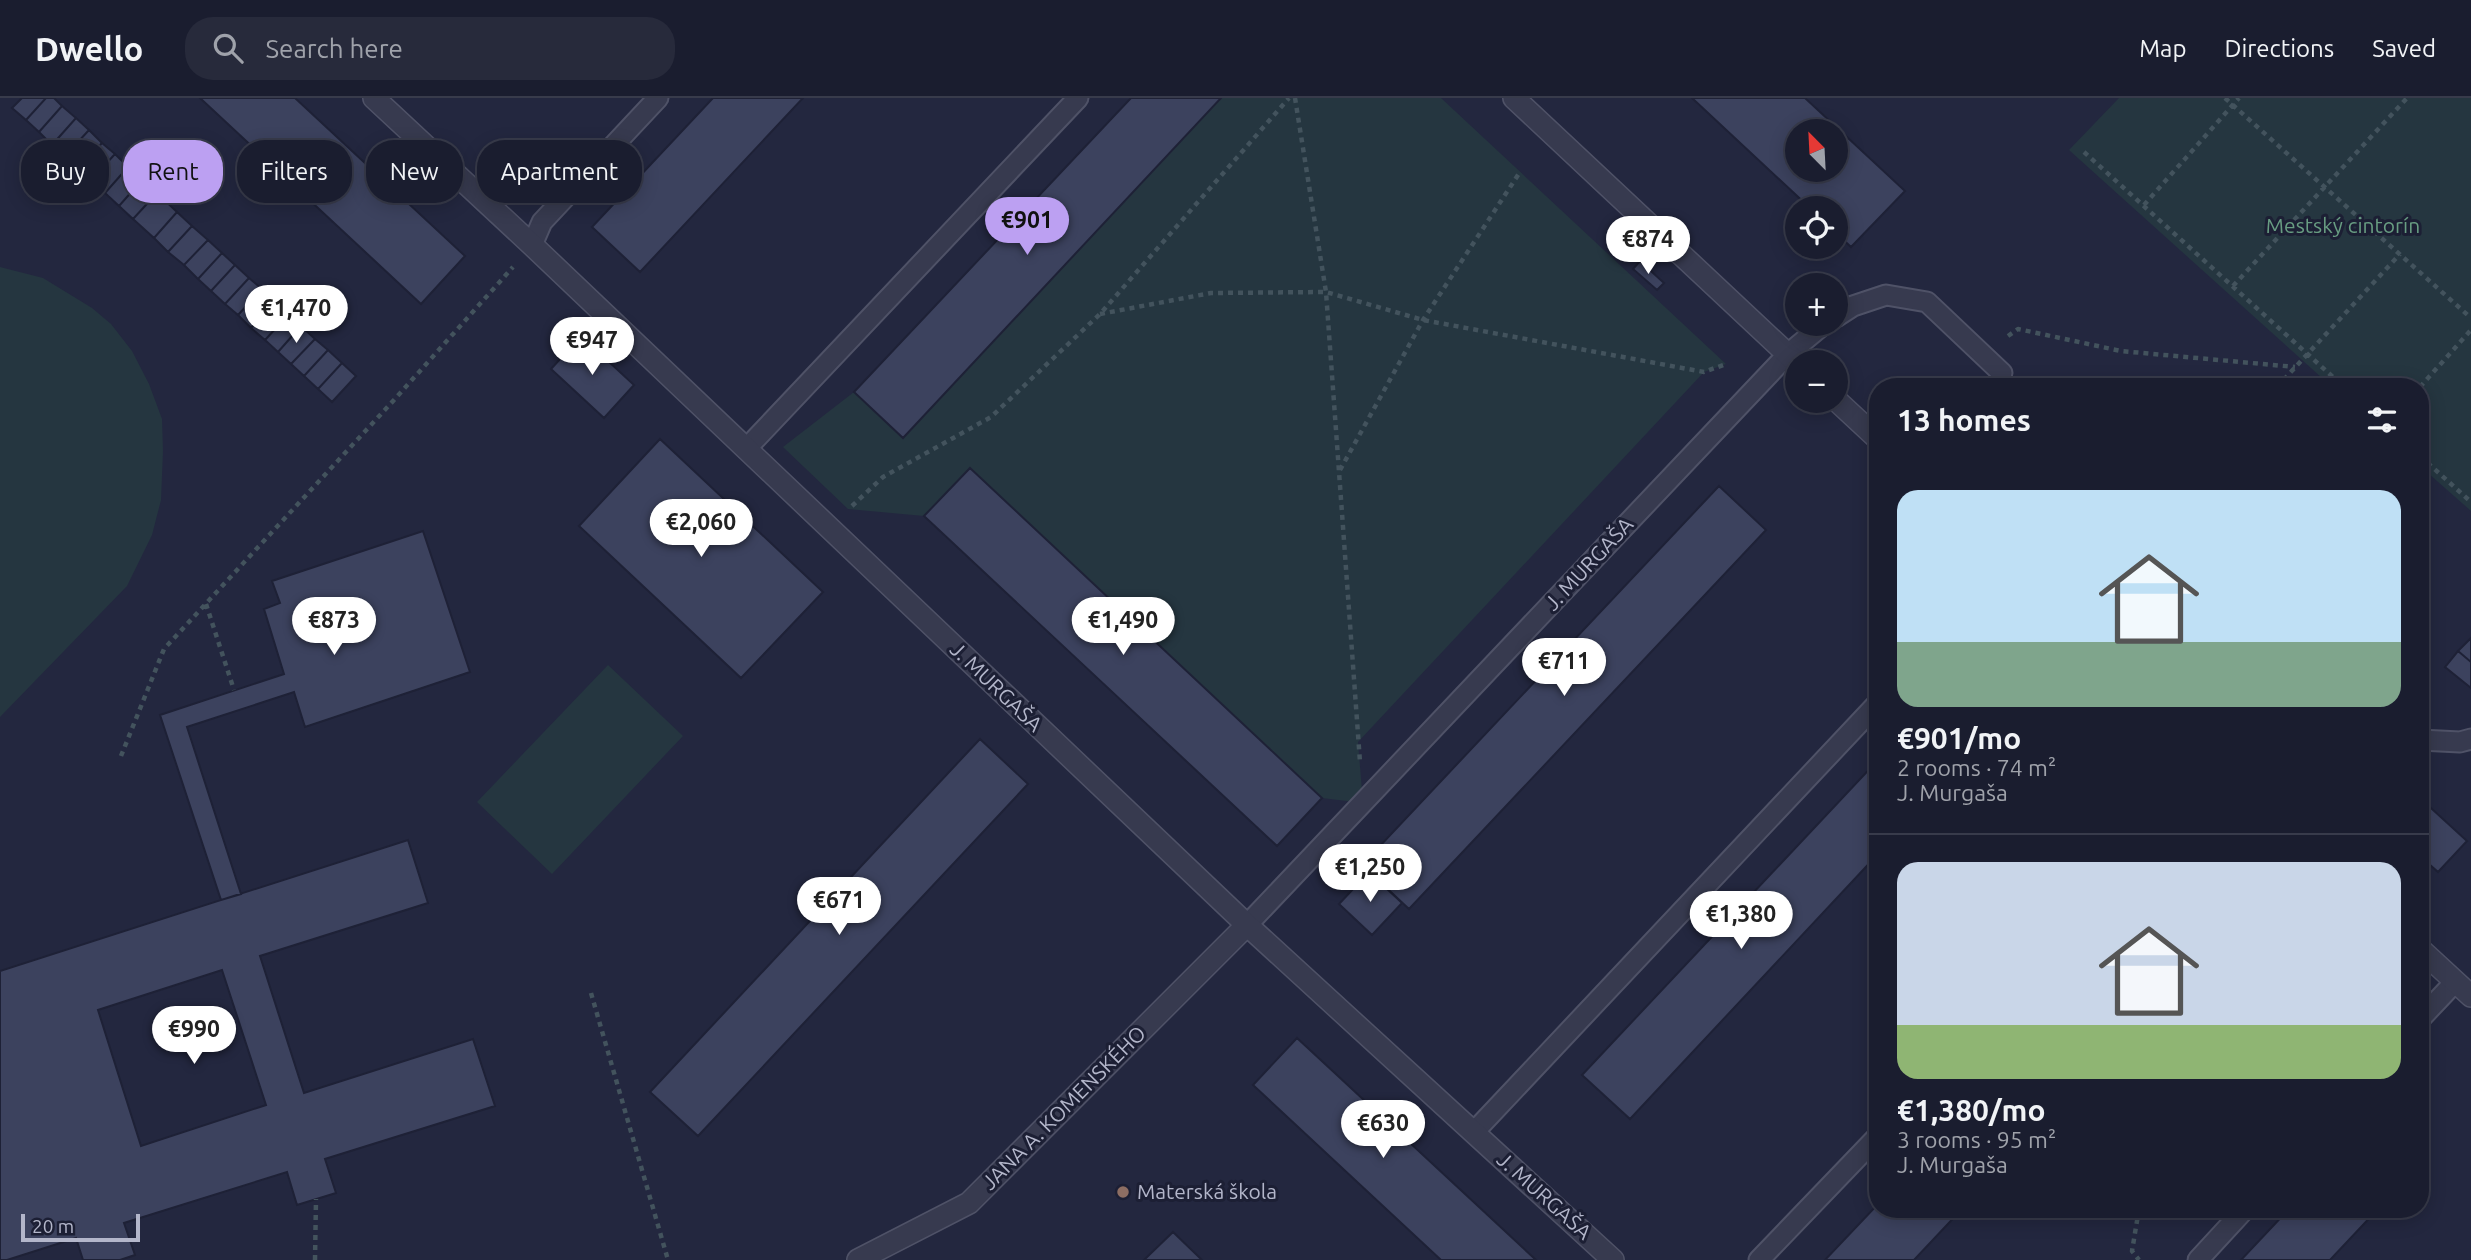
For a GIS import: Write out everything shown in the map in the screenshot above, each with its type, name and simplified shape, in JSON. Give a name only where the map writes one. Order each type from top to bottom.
[{"type":"street","name":"J. MURGAŠA","points":[[374,98],[533,245],[1247,925],[1613,1260]]},
{"type":"street","points":[[1514,98],[1785,352]]},
{"type":"street","points":[[1848,411],[1869,431]]},
{"type":"street","name":"JANA A. KOMENSKÉHO","points":[[858,1260],[969,1203],[1247,925]]},
{"type":"street","points":[[2429,957],[2471,996]]},
{"type":"lane","points":[[533,245],[542,222],[659,98]]},
{"type":"lane","points":[[746,449],[1078,98]]},
{"type":"lane","points":[[1848,309],[1886,295],[1927,302],[2002,373]]},
{"type":"lane","name":"J. MURGAŠA","points":[[1800,350],[1813,336]]},
{"type":"lane","name":"J. MURGAŠA","points":[[1247,925],[1785,366]]},
{"type":"lane","points":[[1474,1132],[1869,713]]},
{"type":"lane","points":[[2429,740],[2459,742],[2471,739]]},
{"type":"lane","points":[[2429,1009],[2455,982]]},
{"type":"lane","points":[[1759,1260],[1869,1145]]},
{"type":"lane","points":[[2198,1260],[2237,1218]]},
{"type":"path","points":[[848,509],[883,477],[991,418],[1100,314],[1289,98]]},
{"type":"path","points":[[1295,98],[1326,292],[1363,803]]},
{"type":"path","points":[[2225,98],[2471,318]]},
{"type":"path","points":[[2144,205],[2239,98]]},
{"type":"path","points":[[2233,286],[2407,98]]},
{"type":"path","points":[[2084,152],[2334,378]]},
{"type":"path","points":[[1339,472],[1423,320],[1520,172]]},
{"type":"path","points":[[121,756],[164,649],[394,401],[533,245]]},
{"type":"path","points":[[2286,378],[2400,254]]},
{"type":"path","points":[[1100,314],[1211,292],[1326,292],[1423,320],[1704,372],[1726,364]]},
{"type":"path","points":[[1982,354],[2018,329],[2121,351],[2295,368]]},
{"type":"path","points":[[2428,378],[2471,330]]},
{"type":"path","points":[[2429,464],[2471,502]]},
{"type":"path","points":[[206,603],[234,691]]},
{"type":"path","points":[[591,993],[668,1260]]},
{"type":"path","points":[[315,1260],[316,1199]]},
{"type":"path","points":[[2138,1218],[2132,1251],[2139,1260]]},
{"type":"green space","points":[[1221,98],[1441,98],[1726,364],[1704,372],[1358,742],[1363,803],[1322,798],[970,469],[924,516],[848,509],[783,447],[854,392],[903,437]]},
{"type":"green space","name":"Mestský cintorín","points":[[2119,98],[2471,98],[2471,511],[2429,474],[2429,378],[2322,378],[2069,150]]},
{"type":"green space","points":[[0,267],[43,278],[92,308],[111,324],[132,351],[149,384],[162,419],[163,451],[161,500],[152,535],[127,586],[0,717]]},
{"type":"green space","points":[[608,665],[683,736],[552,874],[477,802]]},
{"type":"building","points":[[22,98],[46,98],[26,120],[12,108]]},
{"type":"building","points":[[46,98],[54,98],[62,106],[39,132],[26,120]]},
{"type":"building","points":[[200,98],[295,98],[340,140],[245,140]]},
{"type":"building","points":[[713,98],[803,98],[640,272],[592,227],[615,203],[642,203],[642,174]]},
{"type":"building","points":[[1131,98],[1221,98],[903,438],[854,392]]},
{"type":"building","points":[[1692,98],[1805,98],[1828,119],[1785,119],[1785,182],[1848,182],[1848,138],[1905,191],[1851,247],[1848,244],[1848,196],[1797,196]]},
{"type":"building","points":[[62,106],[76,118],[56,140],[47,140],[39,132]]},
{"type":"building","points":[[76,118],[89,130],[80,140],[56,140]]},
{"type":"building","points":[[89,130],[99,140],[80,140]]},
{"type":"building","points":[[109,149],[115,154],[109,160]]},
{"type":"building","points":[[352,151],[366,164],[366,203],[408,203],[465,256],[421,304],[313,203],[352,203]]},
{"type":"building","points":[[115,154],[123,162],[123,173],[109,188],[109,160]]},
{"type":"building","points":[[123,173],[123,201],[119,206],[109,197],[109,188]]},
{"type":"building","points":[[123,201],[148,203],[133,219],[119,206]]},
{"type":"building","points":[[148,203],[168,203],[177,212],[154,238],[133,219]]},
{"type":"building","points":[[177,212],[192,226],[168,252],[154,238]]},
{"type":"building","points":[[192,226],[208,240],[184,265],[168,252]]},
{"type":"building","points":[[208,240],[222,253],[198,279],[184,265]]},
{"type":"building","points":[[222,253],[235,265],[211,291],[198,279]]},
{"type":"building","points":[[1640,261],[1664,283],[1657,290],[1633,269]]},
{"type":"building","points":[[235,265],[249,278],[225,304],[211,291]]},
{"type":"building","points":[[249,278],[262,289],[238,315],[225,304]]},
{"type":"building","points":[[262,289],[275,302],[251,328],[238,315]]},
{"type":"building","points":[[275,302],[289,314],[265,340],[251,328]]},
{"type":"building","points":[[289,314],[301,326],[278,352],[265,340]]},
{"type":"building","points":[[301,326],[315,339],[291,364],[278,352]]},
{"type":"building","points":[[581,336],[634,385],[604,418],[551,369]]},
{"type":"building","points":[[315,339],[328,350],[304,376],[291,364]]},
{"type":"building","points":[[328,350],[342,363],[318,389],[304,376]]},
{"type":"building","points":[[342,363],[356,376],[332,402],[318,389]]},
{"type":"building","points":[[660,439],[823,592],[741,678],[579,526]]},
{"type":"building","points":[[970,468],[1322,798],[1277,846],[924,516]]},
{"type":"building","points":[[1719,486],[1766,530],[1409,909],[1362,865]]},
{"type":"building","points":[[423,531],[470,672],[305,727],[294,692],[187,727],[241,894],[221,900],[160,715],[284,674],[264,609],[280,603],[272,581]]},
{"type":"building","points":[[2471,638],[2471,662],[2458,651]]},
{"type":"building","points":[[2458,651],[2471,662],[2471,688],[2445,667]]},
{"type":"building","points":[[980,739],[1028,784],[698,1136],[650,1092]]},
{"type":"building","points":[[1869,770],[1869,864],[1630,1119],[1582,1075]]},
{"type":"building","points":[[2429,806],[2467,841],[2438,872],[2429,864]]},
{"type":"building","points":[[408,840],[428,903],[260,956],[304,1093],[473,1039],[495,1106],[325,1159],[336,1193],[297,1205],[287,1172],[124,1223],[135,1255],[120,1260],[83,1260],[76,1238],[0,1260],[0,971]],"holes":[[[222,970],[266,1105],[141,1146],[98,1010]]]},
{"type":"building","points":[[1369,872],[1402,903],[1372,935],[1339,904]]},
{"type":"building","points":[[1297,1038],[1536,1260],[1441,1260],[1253,1085]]},
{"type":"building","points":[[1869,1214],[1869,1218],[1954,1218],[1914,1260],[1825,1260]]},
{"type":"building","points":[[2281,1218],[2370,1218],[2330,1260],[2241,1260]]},
{"type":"building","points":[[1173,1232],[1202,1260],[1144,1260]]},
{"type":"place","name":"Materská škola","points":[[1123,1192]]}]
